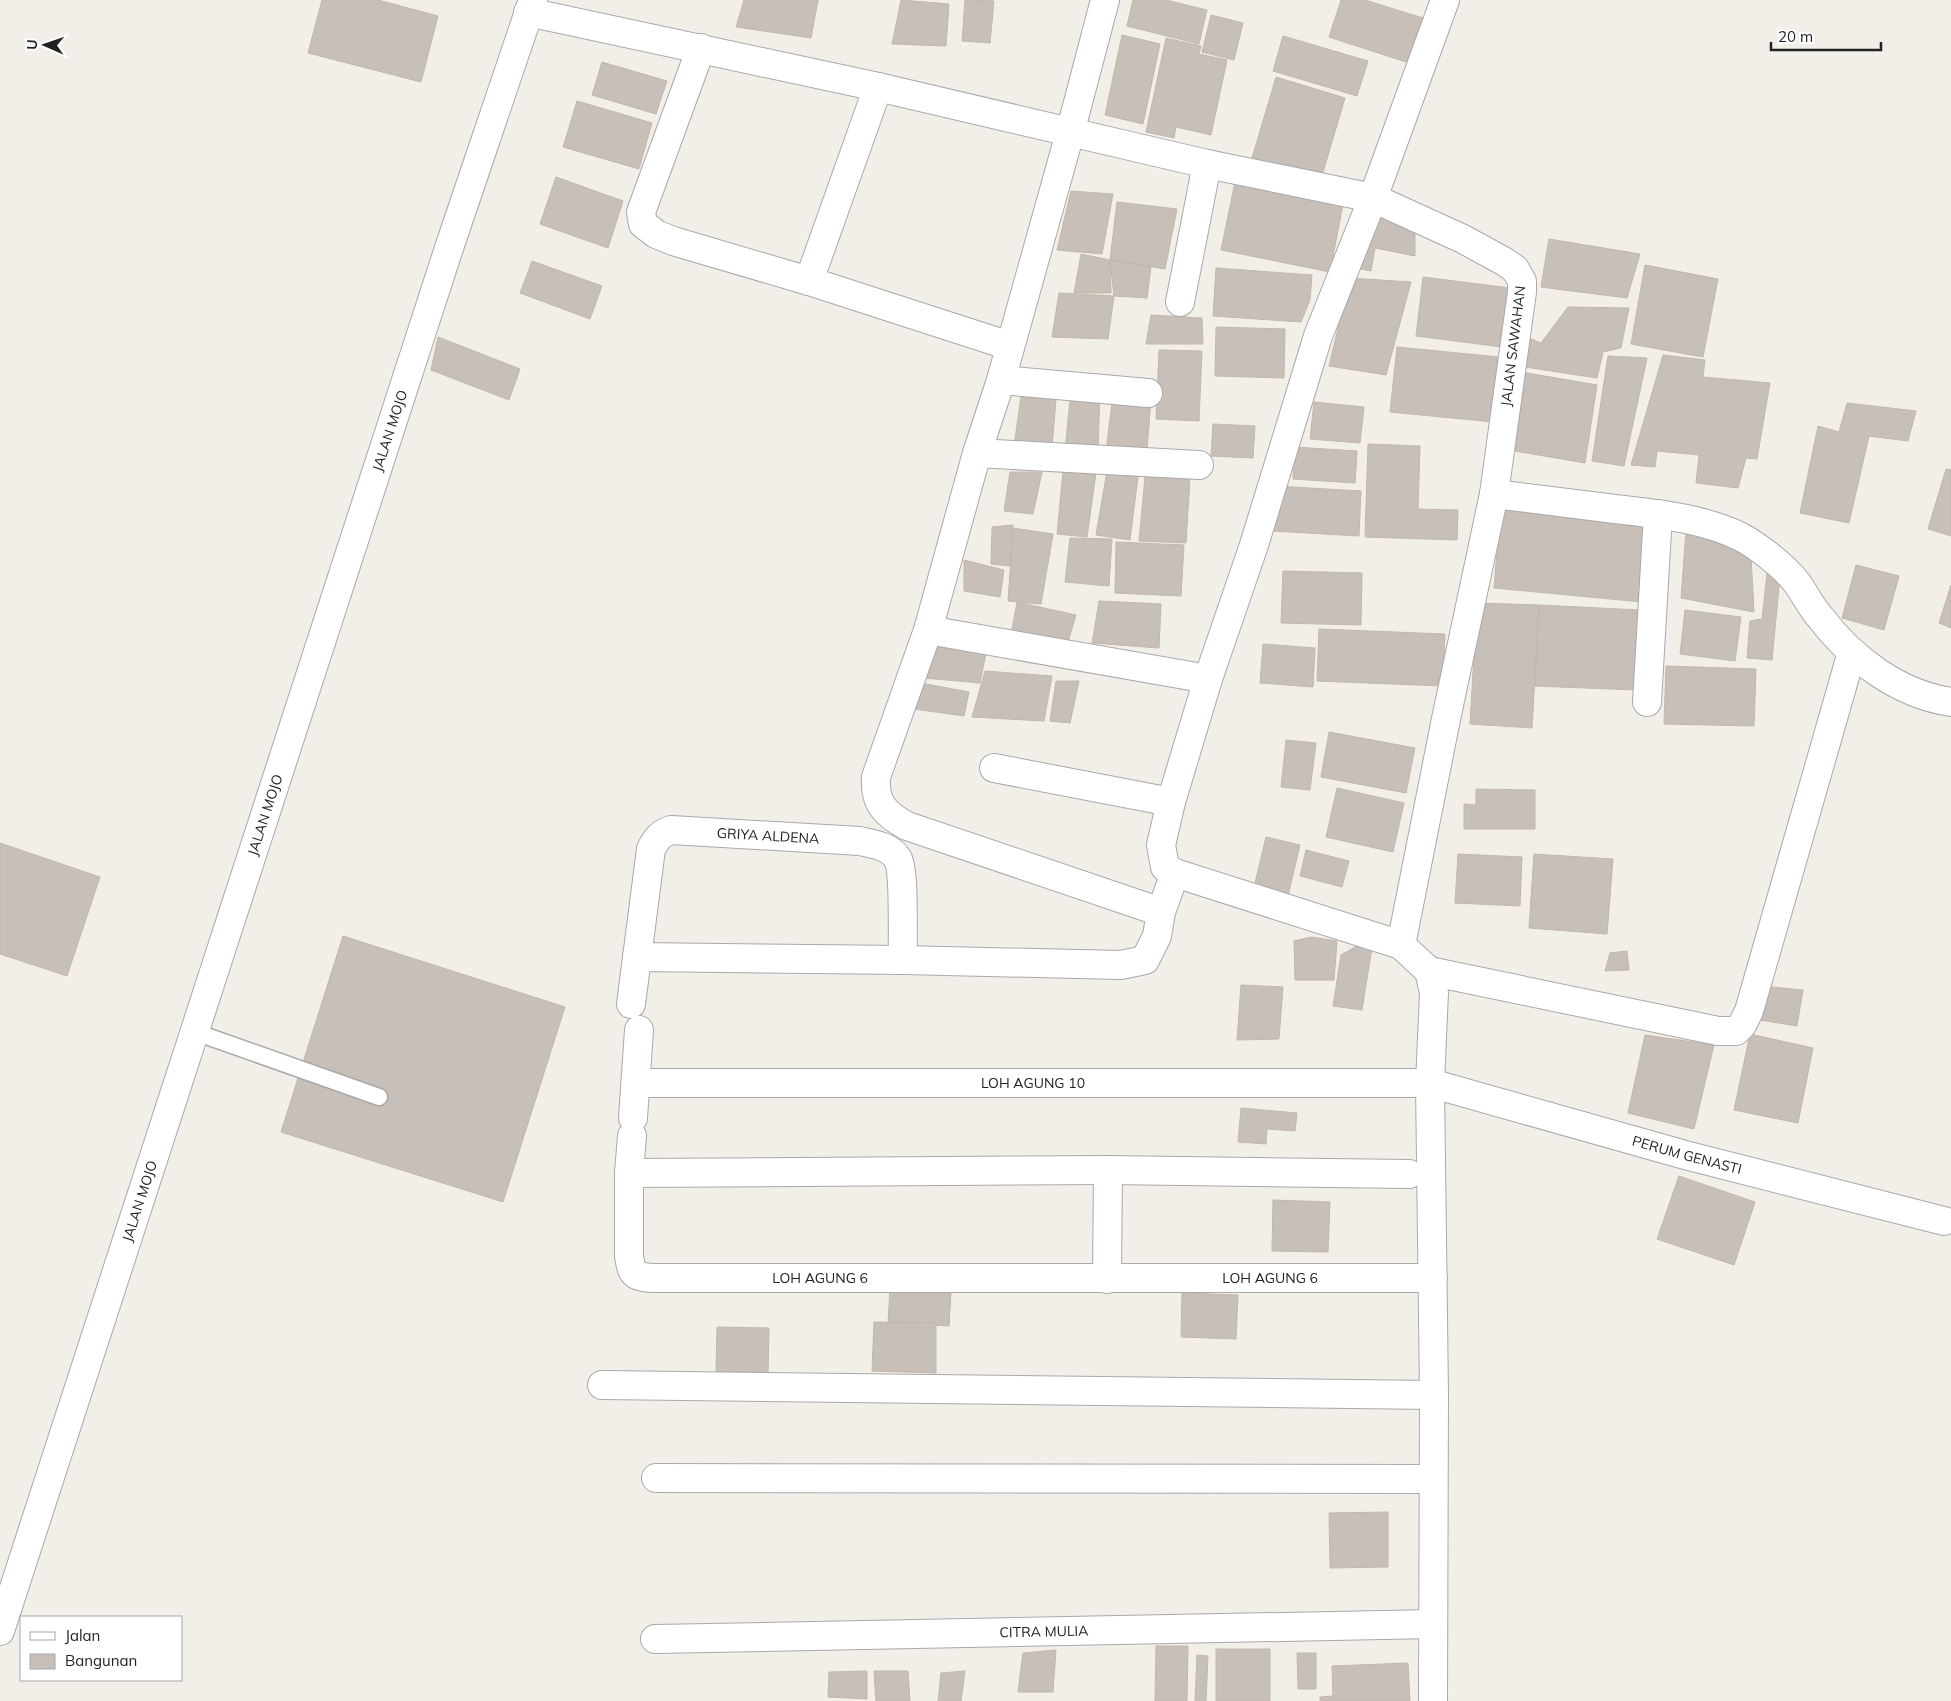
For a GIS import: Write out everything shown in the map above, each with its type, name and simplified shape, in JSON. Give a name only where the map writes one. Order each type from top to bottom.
[{"type":"street","points":[[1105,0],[1001,380],[977,453],[928,630],[876,777],[875,790],[880,806],[892,818],[907,826],[1161,912]]},
{"type":"street","points":[[1445,0],[1373,198],[1318,336],[1254,545],[1208,679],[1171,802],[1161,845],[1165,867],[1175,873],[1401,945],[1429,971],[1718,1031],[1736,1031],[1742,1025],[1748,1010],[1852,652]]},
{"type":"street","name":"JALAN SAWAHAN","points":[[530,6],[702,48],[1207,164],[1373,198],[1471,244],[1515,270],[1522,281],[1522,292],[1494,494],[1448,709],[1401,945]]},
{"type":"street","name":"JALAN MOJO","points":[[0,1631],[449,248],[530,6]]},
{"type":"street","points":[[702,48],[641,212],[643,224],[656,234],[673,241],[809,281],[1010,346]]},
{"type":"street","points":[[809,281],[878,87]]},
{"type":"street","points":[[1180,302],[1207,164]]},
{"type":"street","points":[[1001,380],[1148,393]]},
{"type":"street","points":[[977,453],[1199,465]]},
{"type":"street","points":[[1494,494],[1658,514],[1704,524],[1741,537],[1768,555],[1795,581],[1820,618],[1852,652],[1881,675],[1917,693],[1951,702]]},
{"type":"street","points":[[1647,702],[1658,514]]},
{"type":"street","points":[[928,630],[1208,679]]},
{"type":"street","points":[[994,768],[1171,802]]},
{"type":"street","name":"GRIYA ALDENA","points":[[631,1004],[652,849],[659,836],[671,830],[860,841],[883,846],[898,859],[902,880],[903,960]]},
{"type":"street","points":[[637,957],[903,960],[1121,966],[1145,960],[1157,936],[1161,912],[1175,873]]},
{"type":"street","points":[[1429,971],[1434,993],[1430,1083],[1434,1395],[1433,1701]]},
{"type":"street","name":"LOH AGUNG 6","points":[[639,1030],[637,1083],[629,1174],[629,1256],[631,1270],[637,1276],[651,1278],[1433,1278]]},
{"type":"street","name":"LOH AGUNG 10","points":[[637,1083],[1430,1083]]},
{"type":"street","name":"PERUM GENASTI","points":[[1430,1083],[1685,1155],[1944,1221]]},
{"type":"street","points":[[629,1174],[1108,1170],[1409,1174]]},
{"type":"street","points":[[1107,1279],[1108,1170]]},
{"type":"street","points":[[602,1385],[1434,1395]]},
{"type":"street","points":[[656,1478],[1433,1479]]},
{"type":"street","name":"CITRA MULIA","points":[[655,1639],[1433,1624]]},
{"type":"lane","points":[[195,1032],[379,1097]]},
{"type":"building","points":[[322,0],[378,0],[438,16],[421,82],[308,53]]},
{"type":"building","points":[[744,0],[818,0],[811,38],[736,27]]},
{"type":"building","points":[[901,0],[949,4],[946,46],[892,44]]},
{"type":"building","points":[[965,0],[994,1],[990,43],[962,41]]},
{"type":"building","points":[[1133,0],[1166,0],[1207,10],[1199,44],[1127,26]]},
{"type":"building","points":[[1341,0],[1365,0],[1426,19],[1412,64],[1329,37]]},
{"type":"building","points":[[1211,15],[1243,23],[1234,60],[1202,52]]},
{"type":"building","points":[[1122,35],[1160,44],[1143,124],[1105,115]]},
{"type":"building","points":[[1283,36],[1368,61],[1357,96],[1273,71]]},
{"type":"building","points":[[1166,38],[1201,46],[1199,54],[1227,60],[1211,135],[1176,127],[1174,138],[1146,132]]},
{"type":"building","points":[[602,62],[667,81],[656,114],[592,95]]},
{"type":"building","points":[[1276,77],[1345,98],[1321,179],[1252,158]]},
{"type":"building","points":[[577,101],[652,123],[639,169],[563,147]]},
{"type":"building","points":[[556,177],[623,201],[608,248],[540,224]]},
{"type":"building","points":[[1236,177],[1344,199],[1330,272],[1221,250]]},
{"type":"building","points":[[1071,191],[1113,194],[1102,254],[1057,250]]},
{"type":"building","points":[[1117,202],[1177,209],[1165,269],[1110,260]]},
{"type":"building","points":[[1371,211],[1415,224],[1415,256],[1375,248],[1371,271],[1356,268]]},
{"type":"building","points":[[1549,239],[1640,254],[1627,298],[1541,287]]},
{"type":"building","points":[[1081,254],[1110,260],[1111,293],[1074,293]]},
{"type":"building","points":[[1110,260],[1151,267],[1147,298],[1114,296]]},
{"type":"building","points":[[532,261],[602,286],[590,319],[520,293]]},
{"type":"building","points":[[1645,265],[1718,279],[1703,357],[1631,344]]},
{"type":"building","points":[[1216,268],[1312,275],[1310,300],[1301,322],[1213,316]]},
{"type":"building","points":[[1423,277],[1510,288],[1502,347],[1416,336]]},
{"type":"building","points":[[1350,278],[1411,282],[1386,375],[1329,366]]},
{"type":"building","points":[[1059,293],[1114,296],[1108,339],[1052,337]]},
{"type":"building","points":[[1568,307],[1629,308],[1621,348],[1603,352],[1597,378],[1525,367],[1529,338],[1541,343]]},
{"type":"building","points":[[1151,315],[1202,318],[1203,344],[1146,344]]},
{"type":"building","points":[[1216,327],[1285,329],[1284,378],[1215,376]]},
{"type":"building","points":[[438,337],[520,369],[509,400],[431,370]]},
{"type":"building","points":[[1397,347],[1499,357],[1493,422],[1390,412]]},
{"type":"building","points":[[1159,350],[1202,351],[1199,421],[1156,419]]},
{"type":"building","points":[[1663,355],[1705,360],[1703,377],[1770,383],[1757,459],[1746,458],[1738,488],[1696,483],[1699,455],[1657,451],[1655,467],[1631,465]]},
{"type":"building","points":[[1608,356],[1647,358],[1624,466],[1592,461]]},
{"type":"building","points":[[1521,372],[1597,385],[1585,463],[1509,450]]},
{"type":"building","points":[[1057,388],[1052,447],[1014,446],[1022,390]]},
{"type":"building","points":[[1071,391],[1100,391],[1098,451],[1065,450]]},
{"type":"building","points":[[1113,395],[1151,400],[1147,449],[1106,451]]},
{"type":"building","points":[[1314,402],[1364,407],[1360,443],[1310,439]]},
{"type":"building","points":[[1847,403],[1916,411],[1908,441],[1869,436],[1849,523],[1800,513],[1818,426],[1839,432]]},
{"type":"building","points":[[1213,424],[1255,426],[1253,458],[1211,456]]},
{"type":"building","points":[[1368,444],[1420,446],[1418,509],[1458,510],[1457,540],[1365,537]]},
{"type":"building","points":[[1294,447],[1357,451],[1355,483],[1293,479]]},
{"type":"building","points":[[1108,465],[1139,469],[1130,540],[1096,535]]},
{"type":"building","points":[[1946,469],[1951,470],[1951,536],[1928,529]]},
{"type":"building","points":[[1063,471],[1096,473],[1087,537],[1057,534]]},
{"type":"building","points":[[1010,472],[1042,472],[1033,514],[1004,511]]},
{"type":"building","points":[[1145,477],[1190,478],[1186,543],[1139,541]]},
{"type":"building","points":[[1275,486],[1361,491],[1359,536],[1272,531]]},
{"type":"building","points":[[1501,503],[1650,517],[1642,602],[1494,588]]},
{"type":"building","points":[[1013,525],[1010,566],[991,564],[992,527]]},
{"type":"building","points":[[1013,528],[1053,534],[1041,604],[1008,601]]},
{"type":"building","points":[[1686,531],[1751,556],[1754,612],[1681,598]]},
{"type":"building","points":[[1070,538],[1112,539],[1109,586],[1065,582]]},
{"type":"building","points":[[1116,542],[1184,545],[1181,596],[1115,593]]},
{"type":"building","points":[[964,560],[1004,570],[1000,597],[964,591]]},
{"type":"building","points":[[1768,565],[1780,577],[1772,660],[1747,658],[1750,621],[1762,619]]},
{"type":"building","points":[[1856,565],[1899,576],[1884,630],[1842,618]]},
{"type":"building","points":[[1283,571],[1362,573],[1361,625],[1281,623]]},
{"type":"building","points":[[1951,585],[1951,628],[1939,623]]},
{"type":"building","points":[[1099,601],[1161,604],[1159,648],[1092,643]]},
{"type":"building","points":[[1017,602],[1076,615],[1066,649],[1010,640]]},
{"type":"building","points":[[1477,603],[1539,605],[1532,728],[1470,724]]},
{"type":"building","points":[[1539,605],[1639,610],[1636,690],[1535,686]]},
{"type":"building","points":[[1685,610],[1741,617],[1735,661],[1680,654]]},
{"type":"building","points":[[1319,629],[1445,634],[1443,686],[1317,681]]},
{"type":"building","points":[[932,632],[988,643],[980,683],[924,678]]},
{"type":"building","points":[[1263,644],[1315,648],[1313,687],[1260,683]]},
{"type":"building","points":[[1666,666],[1756,669],[1754,726],[1664,724]]},
{"type":"building","points":[[985,671],[1052,676],[1044,721],[972,717]]},
{"type":"building","points":[[1056,681],[1079,681],[1070,723],[1050,721]]},
{"type":"building","points":[[915,682],[969,692],[964,716],[914,709]]},
{"type":"building","points":[[1329,732],[1415,748],[1406,793],[1321,777]]},
{"type":"building","points":[[1286,740],[1316,743],[1310,790],[1281,787]]},
{"type":"building","points":[[1337,788],[1404,803],[1393,852],[1326,837]]},
{"type":"building","points":[[1476,789],[1535,790],[1535,829],[1464,829],[1464,804],[1476,805]]},
{"type":"building","points":[[1266,837],[1300,845],[1288,896],[1254,887]]},
{"type":"building","points":[[0,843],[100,877],[67,976],[0,954]]},
{"type":"building","points":[[1306,850],[1349,861],[1342,887],[1300,876]]},
{"type":"building","points":[[1458,854],[1522,857],[1520,906],[1455,903]]},
{"type":"building","points":[[1534,854],[1613,859],[1607,934],[1529,928]]},
{"type":"building","points":[[343,936],[565,1007],[503,1202],[281,1132]]},
{"type":"building","points":[[1311,937],[1337,941],[1334,980],[1295,980],[1294,941]]},
{"type":"building","points":[[1357,946],[1372,948],[1362,1010],[1333,1006],[1341,955]]},
{"type":"building","points":[[1627,951],[1629,970],[1605,971],[1610,953]]},
{"type":"building","points":[[1241,985],[1283,987],[1279,1039],[1237,1040]]},
{"type":"building","points":[[1763,986],[1803,990],[1797,1026],[1760,1020]]},
{"type":"building","points":[[1750,1034],[1813,1048],[1798,1123],[1734,1110]]},
{"type":"building","points":[[1645,1035],[1714,1045],[1694,1129],[1628,1113]]},
{"type":"building","points":[[1241,1108],[1297,1113],[1295,1131],[1267,1129],[1266,1144],[1238,1142]]},
{"type":"building","points":[[1679,1176],[1755,1202],[1734,1265],[1657,1239]]},
{"type":"building","points":[[1273,1200],[1330,1202],[1328,1252],[1272,1251]]},
{"type":"building","points":[[890,1289],[951,1293],[949,1326],[888,1322]]},
{"type":"building","points":[[1182,1293],[1238,1295],[1236,1339],[1181,1337]]},
{"type":"building","points":[[874,1322],[936,1323],[936,1373],[872,1371]]},
{"type":"building","points":[[717,1327],[769,1328],[768,1374],[716,1374]]},
{"type":"building","points":[[1388,1512],[1388,1567],[1330,1568],[1329,1513]]},
{"type":"building","points":[[1156,1646],[1188,1646],[1187,1701],[1155,1701]]},
{"type":"building","points":[[1216,1649],[1270,1649],[1270,1701],[1216,1701]]},
{"type":"building","points":[[1056,1650],[1053,1692],[1018,1692],[1023,1653]]},
{"type":"building","points":[[1297,1653],[1316,1653],[1316,1689],[1298,1689]]},
{"type":"building","points":[[1197,1655],[1208,1656],[1206,1701],[1195,1701]]},
{"type":"building","points":[[1408,1663],[1410,1701],[1320,1701],[1320,1697],[1333,1696],[1332,1666]]},
{"type":"building","points":[[867,1671],[867,1699],[828,1697],[829,1672]]},
{"type":"building","points":[[874,1671],[908,1671],[910,1701],[876,1701]]},
{"type":"building","points":[[965,1671],[961,1701],[938,1701],[941,1673]]}]
